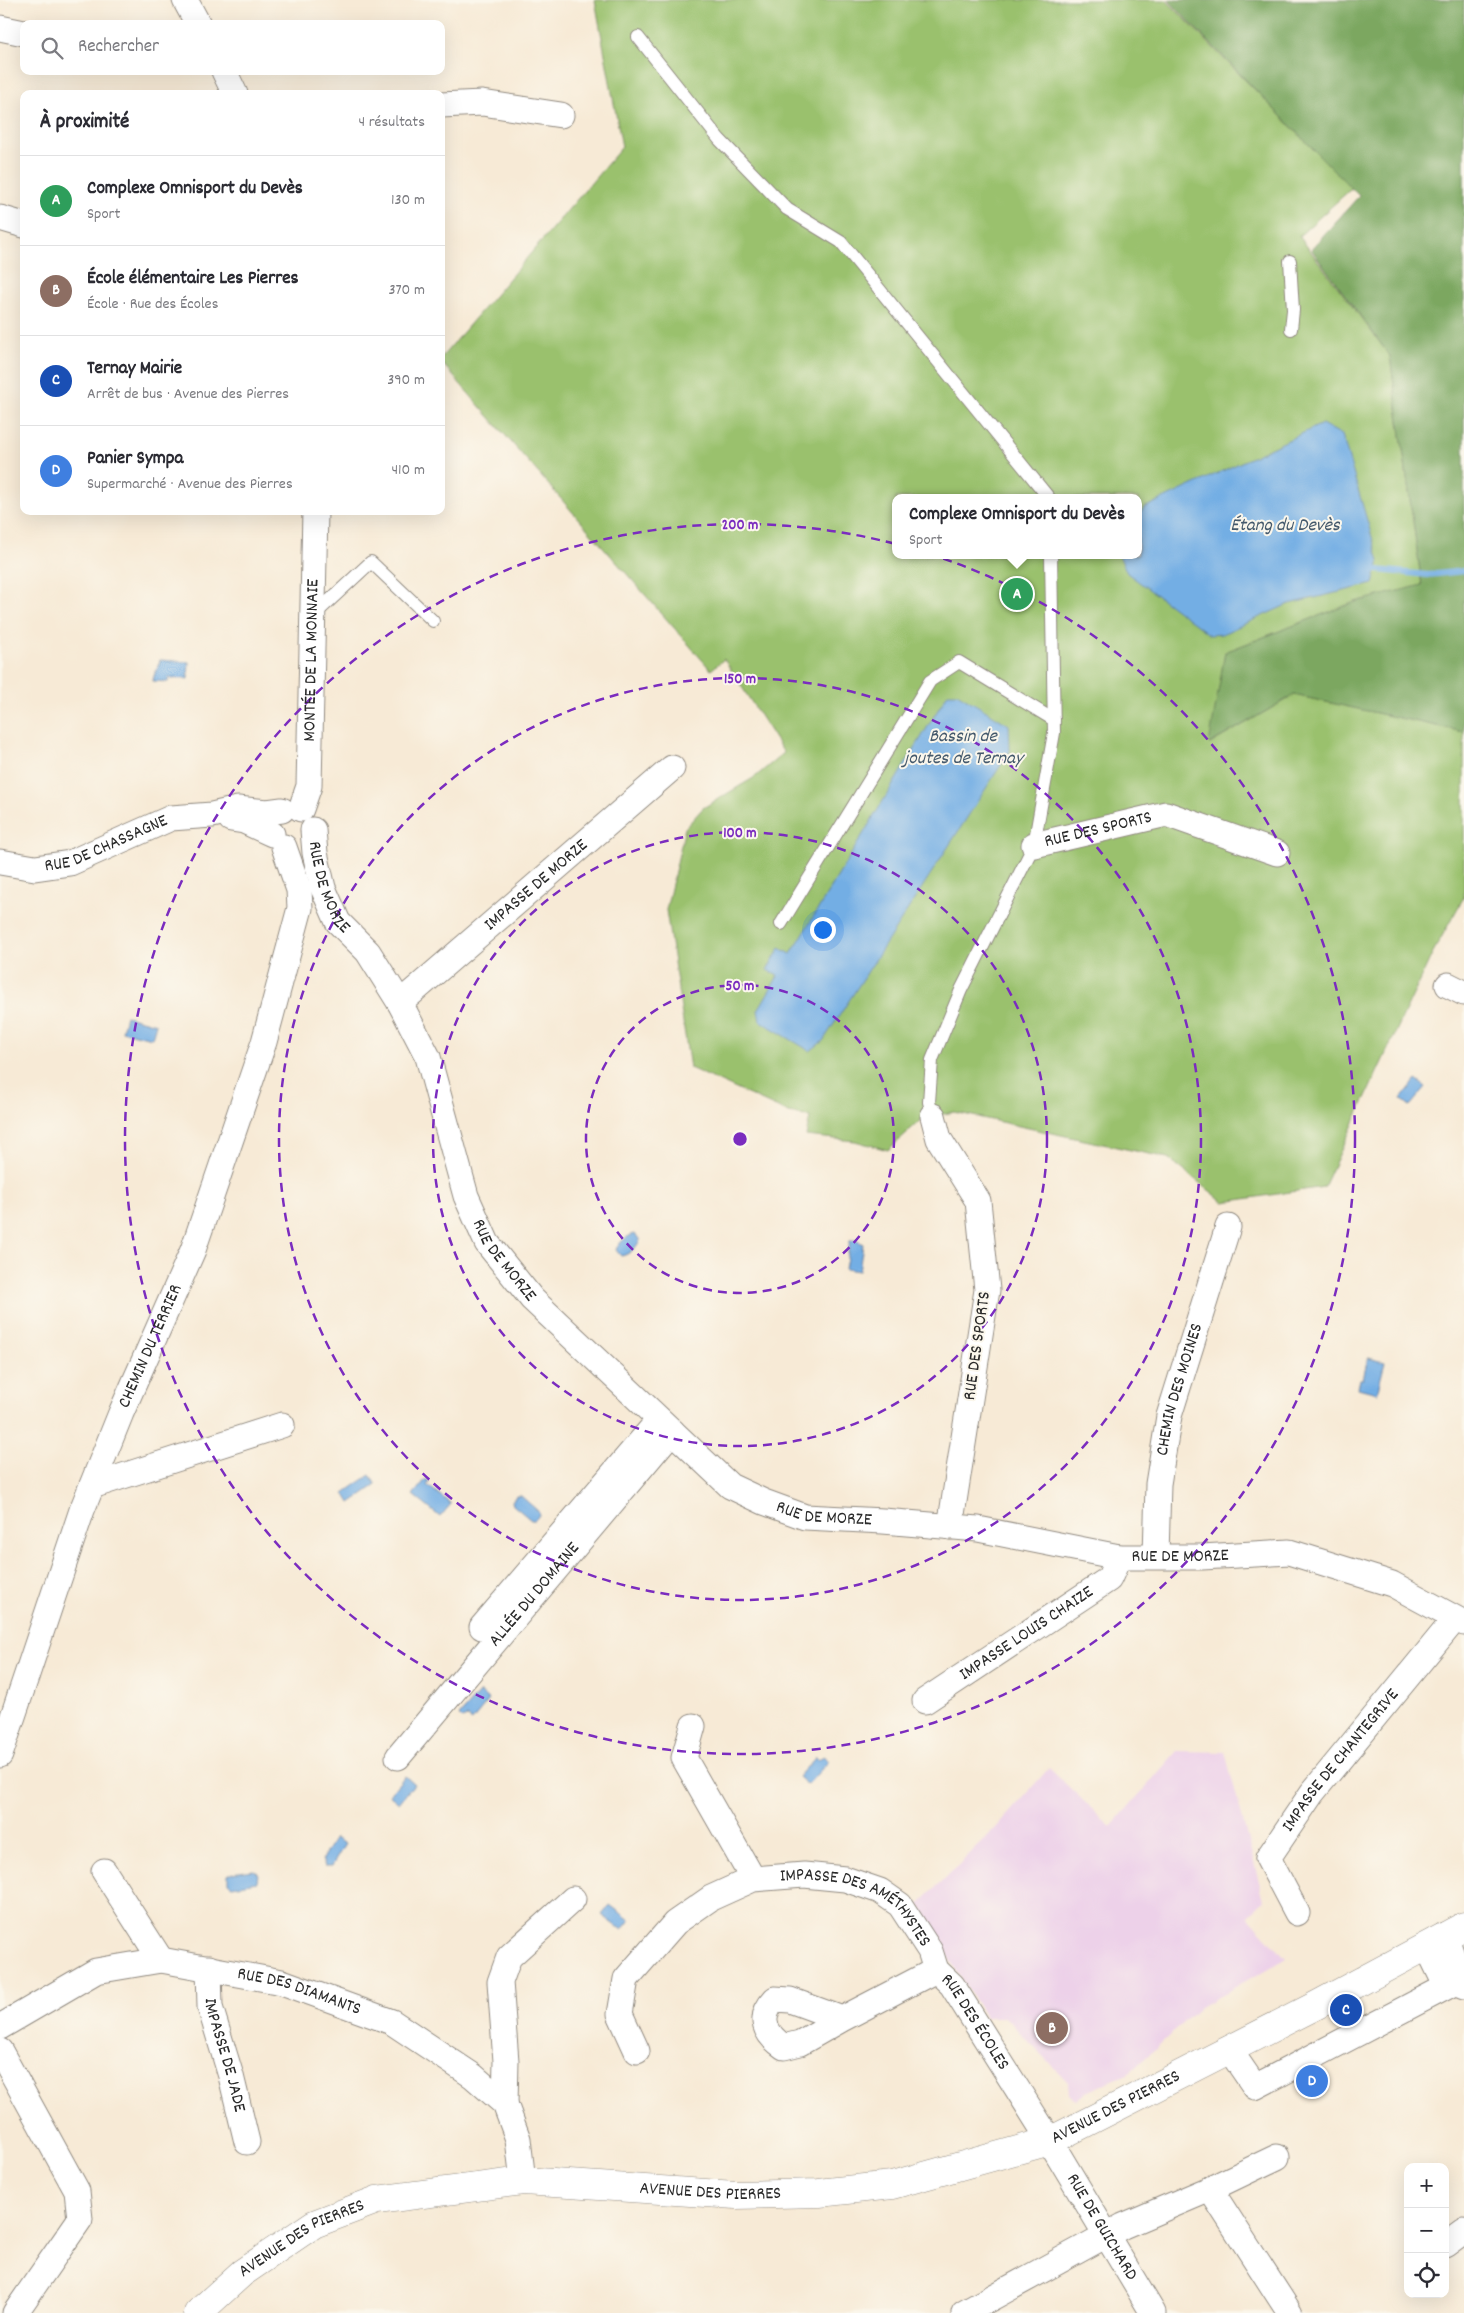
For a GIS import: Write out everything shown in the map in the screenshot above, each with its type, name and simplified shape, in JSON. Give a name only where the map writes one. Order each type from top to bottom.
[{"type":"street","points":[[185,0],[196,20]]},
{"type":"street","points":[[0,28],[20,32]]},
{"type":"street","points":[[226,75],[233,90]]},
{"type":"street","points":[[445,105],[482,103],[561,115]]},
{"type":"street","points":[[0,218],[20,223]]},
{"type":"street","name":"MONTÉE DE LA MONNAIE","points":[[278,841],[272,822],[299,816],[309,786],[315,515]]},
{"type":"street","name":"IMPASSE DE MORZE","points":[[400,1003],[672,768]]},
{"type":"street","points":[[238,809],[299,816],[308,842],[303,846],[291,849],[244,821],[212,815],[238,809]]},
{"type":"street","name":"RUE DES SPORTS","points":[[1034,845],[1166,814],[1277,852]]},
{"type":"street","name":"RUE DE CHASSAGNE","points":[[0,862],[35,868],[70,862],[171,818],[212,815]]},
{"type":"street","name":"RUE DE MORZE","points":[[299,816],[315,853],[329,908],[368,952],[400,1003],[428,1057],[466,1196],[487,1243],[532,1299],[730,1486],[764,1502],[805,1517],[883,1520],[983,1530],[1118,1558],[1156,1556],[1202,1557],[1289,1552],[1392,1584],[1460,1621]]},
{"type":"street","points":[[278,841],[295,874],[329,908],[308,914],[293,934]]},
{"type":"street","name":"CHEMIN DU TERRIER","points":[[0,1755],[82,1510],[121,1413],[193,1250],[264,1042],[300,908],[299,890],[295,874]]},
{"type":"street","name":"RUE DES SPORTS","points":[[933,1116],[938,1139],[978,1201],[988,1290],[950,1527]]},
{"type":"street","name":"CHEMIN DES MOINES","points":[[1156,1556],[1158,1484],[1169,1416],[1228,1227]]},
{"type":"street","points":[[482,1627],[666,1425]]},
{"type":"street","name":"ALLÉE DU DOMAINE","points":[[398,1758],[666,1425]]},
{"type":"street","points":[[92,1486],[282,1426]]},
{"type":"street","name":"IMPASSE LOUIS CHAIZE","points":[[925,1701],[1109,1579],[1118,1558]]},
{"type":"street","name":"IMPASSE DE CHANTEGRIVE","points":[[1297,1913],[1268,1858],[1312,1793],[1460,1621]]},
{"type":"street","name":"IMPASSE DES AMÉTHYSTES","points":[[693,1726],[684,1758],[753,1879]]},
{"type":"street","points":[[104,1870],[161,1960]]},
{"type":"street","name":"IMPASSE DES AMÉTHYSTES","points":[[637,2051],[620,2014],[626,1979],[675,1923],[710,1898],[753,1879],[804,1874],[845,1879],[880,1891],[900,1905],[930,1951],[936,1970]]},
{"type":"street","points":[[505,2104],[506,2062],[500,1982],[509,1957],[573,1899]]},
{"type":"street","points":[[1229,2049],[1255,2087],[1459,1984],[1456,1967],[1445,1936]]},
{"type":"street","name":"AVENUE DES PIERRES","points":[[198,2313],[242,2273],[314,2224],[377,2200],[523,2182],[736,2195],[819,2193],[892,2185],[1050,2141],[1445,1936]]},
{"type":"street","name":"RUE DES DIAMANTS","points":[[0,2027],[96,1971],[161,1960],[282,1982],[392,2022],[473,2076],[505,2104],[518,2139],[523,2182]]},
{"type":"street","name":"IMPASSE DE JADE","points":[[209,1968],[210,2007],[231,2076],[247,2142]]},
{"type":"street","name":"RUE DES ÉCOLES","points":[[842,2019],[936,1970],[952,1985],[1050,2141]]},
{"type":"street","points":[[0,2051],[77,2191],[80,2220],[15,2313]]},
{"type":"street","name":"RUE DE GUICHARD","points":[[1050,2141],[1153,2313]]},
{"type":"street","points":[[964,2313],[1123,2226],[1210,2189],[1277,2157]]},
{"type":"street","points":[[1210,2189],[1290,2313]]},
{"type":"street","points":[[1449,2242],[1464,2231]]},
{"type":"lane","points":[[638,37],[719,139],[788,209],[841,242],[1046,494]]},
{"type":"lane","points":[[1290,261],[1293,310],[1291,329]]},
{"type":"lane","points":[[933,1116],[929,1102],[932,1060],[962,990],[1034,845],[1054,733],[1050,559]]},
{"type":"lane","points":[[313,616],[371,562],[433,621]]},
{"type":"lane","points":[[781,924],[930,681],[959,662],[1054,720]]},
{"type":"shaded area","points":[[1177,1751],[1225,1752],[1264,1901],[1248,1916],[1286,1958],[1200,2007],[1129,2073],[1086,2092],[1076,2100],[1069,2093],[1068,2082],[1005,2017],[985,2017],[932,1931],[919,1904],[996,1828],[1049,1768],[1111,1827]]},
{"type":"green space","points":[[595,0],[1166,0],[1352,188],[1299,236],[1390,356],[1422,586],[1355,602],[1225,652],[1210,744],[1294,695],[1464,732],[1464,897],[1432,954],[1324,1187],[1224,1202],[1168,1158],[954,1112],[923,1118],[888,1150],[855,1141],[806,1136],[810,1117],[789,1113],[690,1068],[666,910],[685,828],[703,808],[755,777],[784,753],[724,659],[711,670],[445,367],[445,353],[622,147]]},
{"type":"green space","points":[[1168,0],[1464,0],[1464,732],[1294,695],[1209,744],[1225,652],[1355,602],[1422,585],[1390,356],[1311,249],[1359,196]]},
{"type":"water","name":"Étang du Devès","points":[[1322,424],[1342,435],[1379,561],[1373,584],[1289,604],[1222,634],[1210,635],[1127,573],[1121,559],[1142,559],[1142,510]]},
{"type":"water","points":[[160,660],[189,662],[188,679],[169,678],[168,682],[153,681]]},
{"type":"water","name":"Bassin de joutes de Ternay","points":[[948,693],[957,693],[1009,725],[1010,751],[823,1041],[810,1051],[760,1021],[758,1010],[778,976],[767,970],[780,948],[791,954]]},
{"type":"water","points":[[126,1016],[156,1024],[152,1038],[122,1031]]},
{"type":"water","points":[[1416,1080],[1426,1087],[1410,1106],[1401,1099]]},
{"type":"water","points":[[635,1234],[640,1240],[639,1243],[630,1252],[621,1256],[616,1250],[617,1247],[629,1236]]},
{"type":"water","points":[[855,1240],[863,1244],[859,1271],[845,1269],[850,1241]]},
{"type":"water","points":[[1368,1358],[1385,1362],[1377,1393],[1358,1388],[1360,1379],[1363,1379]]},
{"type":"water","points":[[370,1475],[376,1485],[350,1503],[344,1493]]},
{"type":"water","points":[[426,1479],[430,1482],[427,1485],[451,1504],[440,1517],[413,1495]]},
{"type":"water","points":[[516,1496],[521,1496],[538,1511],[539,1515],[535,1520],[531,1520],[513,1505],[512,1501]]},
{"type":"water","points":[[480,1692],[489,1700],[472,1721],[467,1717],[462,1719],[459,1716]]},
{"type":"water","points":[[823,1756],[829,1761],[807,1785],[798,1777],[816,1757],[819,1760]]},
{"type":"water","points":[[405,1776],[414,1784],[399,1803],[389,1795]]},
{"type":"water","points":[[335,1838],[345,1844],[332,1866],[325,1866],[322,1859]]},
{"type":"water","points":[[254,1870],[258,1873],[257,1882],[232,1886],[228,1883],[228,1875],[231,1873]]},
{"type":"water","points":[[610,1905],[630,1920],[622,1930],[602,1915]]},
{"type":"waterway","points":[[1377,570],[1428,575],[1464,571]]},
{"type":"place","name":"Complexe Omnisport du Devès","points":[[1017,594]]},
{"type":"place","name":"Ternay Mairie","points":[[1346,2010]]},
{"type":"place","name":"École élémentaire Les Pierres","points":[[1052,2028]]},
{"type":"place","name":"Panier Sympa","points":[[1312,2081]]}]
